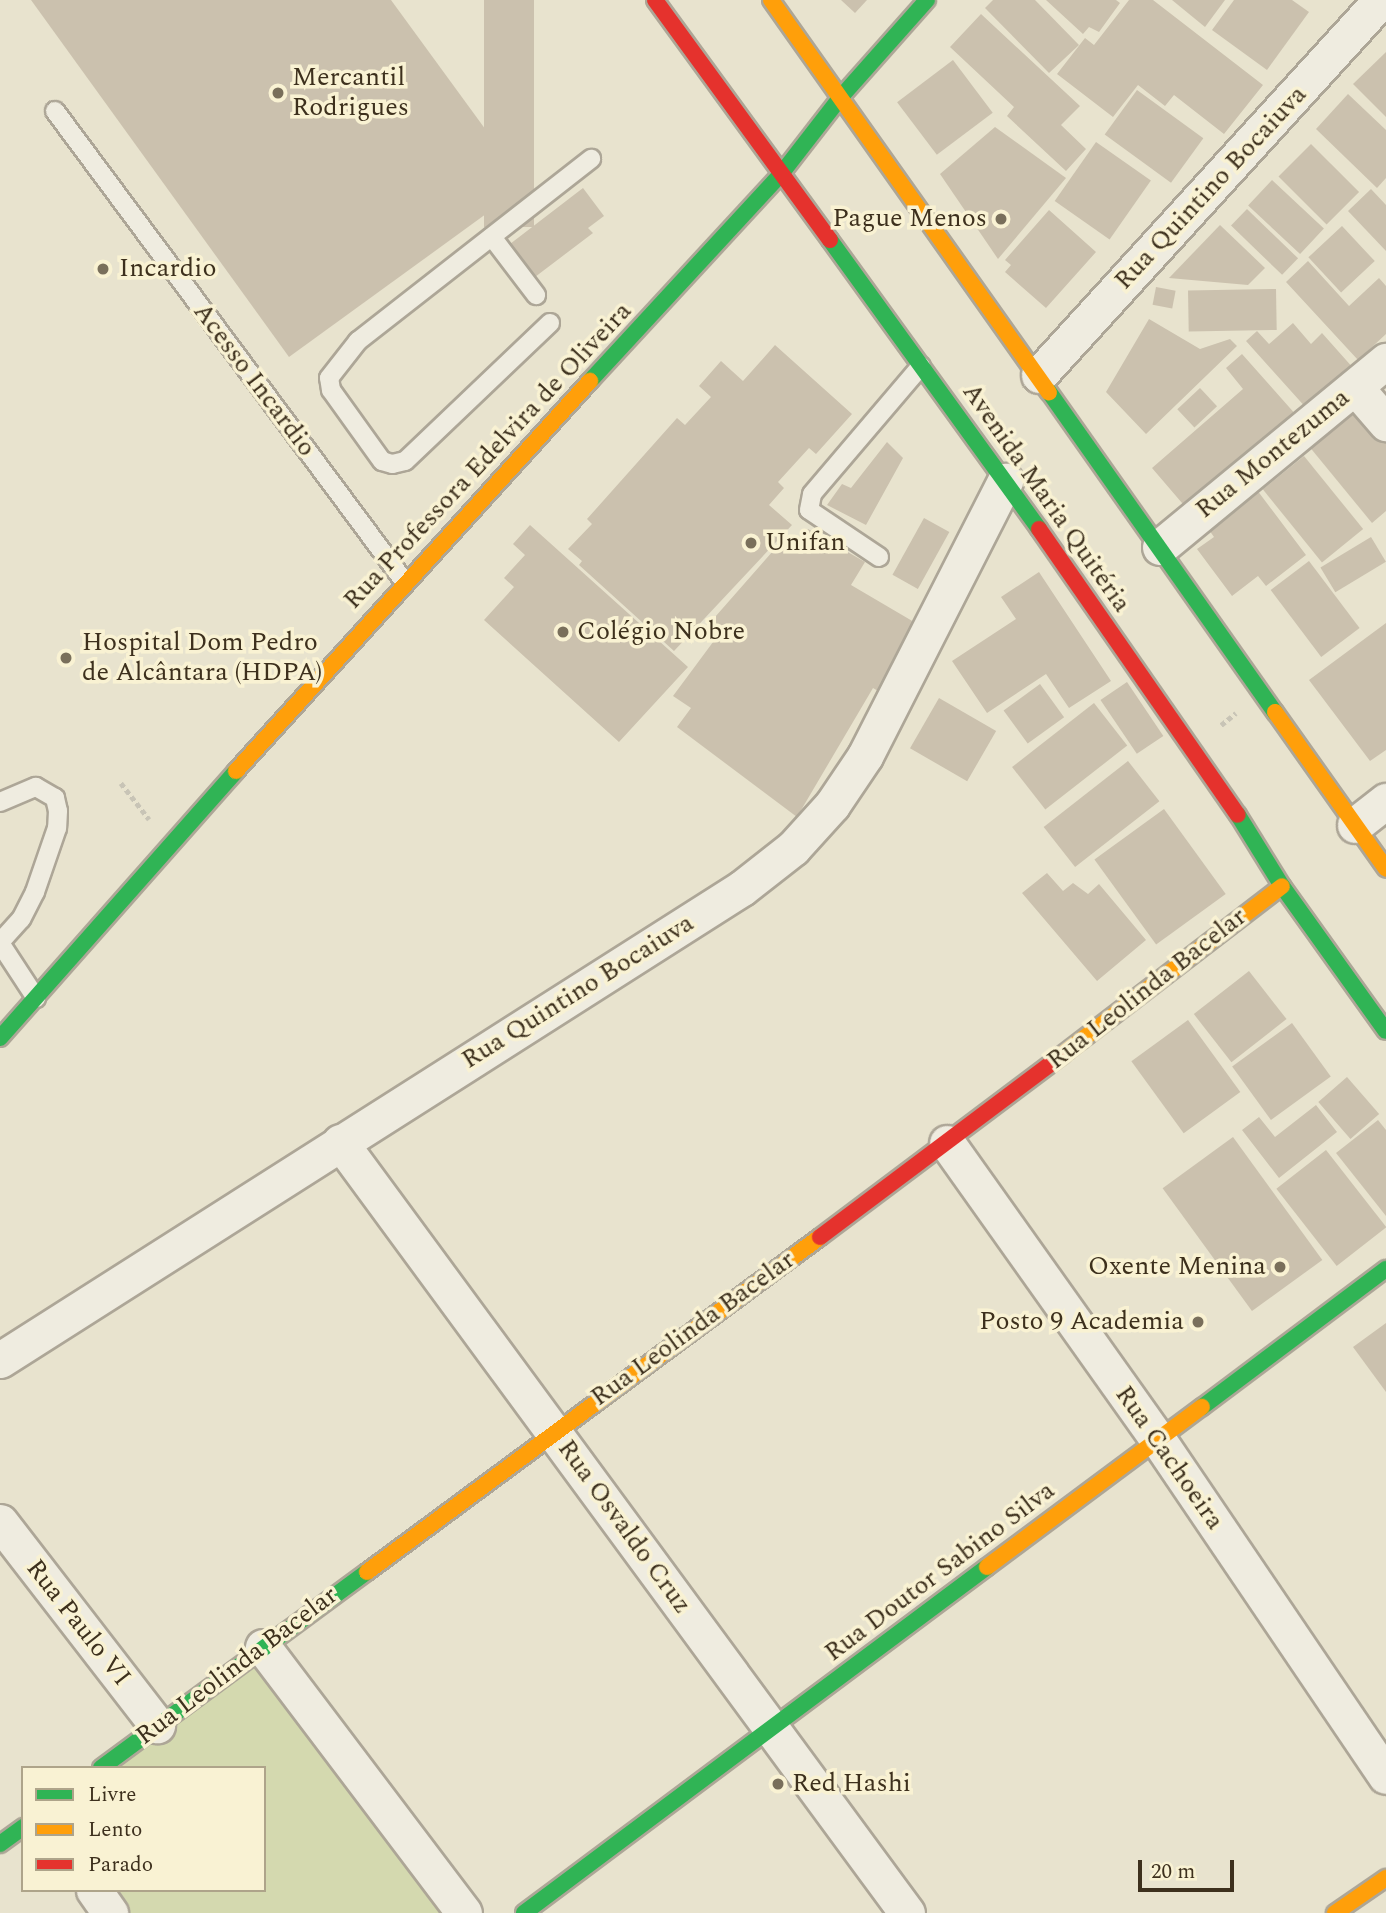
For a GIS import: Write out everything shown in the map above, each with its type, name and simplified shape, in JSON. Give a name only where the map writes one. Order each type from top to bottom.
[{"type":"street","name":"Avenida Maria Quitéria","points":[[655,0],[1005,481],[1208,766],[1282,886],[1386,1031]]},
{"type":"street","points":[[771,0],[1039,375],[1386,869]]},
{"type":"street","name":"Rua Professora Edelvira de Oliveira","points":[[0,1038],[404,581],[782,174],[839,98],[927,0]]},
{"type":"street","name":"Rua Quintino Bocaiuva","points":[[1039,375],[1381,0]]},
{"type":"street","name":"Rua Montezuma","points":[[1160,547],[1386,361]]},
{"type":"street","points":[[1355,387],[1386,423]]},
{"type":"street","name":"Rua Quintino Bocaiuva","points":[[0,1360],[742,888],[793,848],[832,805],[866,756],[1005,481]]},
{"type":"street","points":[[1355,825],[1386,801]]},
{"type":"street","name":"Rua Leolinda Bacelar","points":[[104,1766],[947,1143],[1282,886]]},
{"type":"street","name":"Rua Osvaldo Cruz","points":[[340,1142],[907,1913]]},
{"type":"street","name":"Rua Cachoeira","points":[[947,1143],[1157,1438],[1386,1776]]},
{"type":"street","name":"Rua Doutor Sabino Silva","points":[[524,1913],[1386,1269]]},
{"type":"street","name":"Rua Paulo VI","points":[[0,1522],[157,1725]]},
{"type":"street","points":[[263,1647],[464,1913]]},
{"type":"street","points":[[0,1844],[21,1828]]},
{"type":"street","points":[[1335,1913],[1386,1878]]},
{"type":"street","points":[[95,1892],[110,1913]]},
{"type":"lane","name":"Acesso Incardio","points":[[55,111],[404,581]]},
{"type":"lane","points":[[550,323],[405,461],[392,464],[382,461],[335,398],[330,378],[358,341],[591,159]]},
{"type":"lane","points":[[492,237],[536,295]]},
{"type":"lane","points":[[879,557],[809,510],[812,494],[921,366]]},
{"type":"lane","points":[[0,802],[36,787],[55,798],[58,811],[57,828],[35,892],[21,919],[0,943],[36,998]]},
{"type":"path","points":[[1208,766],[1211,740],[1230,716],[1261,708],[1279,715]]},
{"type":"green space","points":[[263,1647],[464,1913],[110,1913],[95,1892],[266,1892],[266,1766],[104,1766]]},
{"type":"building","name":"Mercantil Rodrigues","points":[[31,0],[391,0],[526,185],[289,357]]},
{"type":"building","points":[[484,0],[534,0],[534,227],[484,227]]},
{"type":"building","points":[[841,0],[867,0],[855,13]]},
{"type":"building","points":[[993,0],[1035,0],[1079,45],[1049,73],[985,8]]},
{"type":"building","points":[[1046,0],[1116,0],[1120,3],[1099,32],[1089,27],[1083,34]]},
{"type":"building","points":[[1129,0],[1153,0],[1263,85],[1224,134],[1174,95],[1165,106],[1138,85],[1113,117],[1057,74],[1085,38],[1094,45]]},
{"type":"building","points":[[1172,0],[1225,0],[1205,27]]},
{"type":"building","points":[[1234,0],[1292,0],[1309,12],[1267,70],[1212,30]]},
{"type":"building","points":[[981,14],[1080,106],[1061,125],[1086,149],[1066,171],[1007,116],[1014,107],[950,47]]},
{"type":"building","points":[[1386,52],[1386,117],[1353,84]]},
{"type":"building","points":[[953,60],[993,113],[937,155],[897,102]]},
{"type":"building","points":[[1137,90],[1203,138],[1171,183],[1105,134]]},
{"type":"building","points":[[1348,94],[1386,130],[1386,178],[1377,188],[1316,129]]},
{"type":"building","name":"Pague Menos","points":[[995,127],[1066,178],[998,259],[940,174]]},
{"type":"building","points":[[1096,142],[1151,180],[1110,239],[1055,201]]},
{"type":"building","points":[[1311,144],[1359,192],[1327,225],[1278,177]]},
{"type":"building","points":[[1272,180],[1324,228],[1300,254],[1248,206]]},
{"type":"building","points":[[583,188],[604,216],[588,228],[593,233],[535,277],[510,244]]},
{"type":"building","points":[[1371,189],[1386,205],[1386,251],[1348,211]]},
{"type":"building","points":[[1247,209],[1298,258],[1282,275],[1231,226]]},
{"type":"building","points":[[1049,210],[1096,252],[1046,308],[1005,272],[1011,265],[1005,260]]},
{"type":"building","points":[[1220,225],[1265,268],[1248,285],[1169,278]]},
{"type":"building","points":[[1342,226],[1375,261],[1341,292],[1308,257]]},
{"type":"building","points":[[1308,261],[1349,306],[1379,278],[1386,286],[1386,334],[1358,360],[1286,282]]},
{"type":"building","points":[[1156,287],[1176,291],[1172,308],[1153,305]]},
{"type":"building","points":[[1276,289],[1277,330],[1189,332],[1188,291]]},
{"type":"building","points":[[1149,319],[1200,349],[1230,339],[1237,346],[1146,434],[1106,392]]},
{"type":"building","points":[[1293,323],[1311,344],[1322,333],[1354,369],[1308,410],[1246,341],[1257,331],[1269,344]]},
{"type":"building","points":[[775,345],[852,414],[816,454],[809,448],[778,482],[784,488],[769,505],[792,525],[674,651],[579,565],[582,561],[568,549],[592,524],[587,519],[677,418],[685,425],[711,397],[699,386],[721,361],[743,381]]},
{"type":"building","points":[[1242,354],[1297,416],[1188,510],[1152,468],[1243,389],[1226,368]]},
{"type":"building","points":[[1200,388],[1217,406],[1194,427],[1177,409]]},
{"type":"building","points":[[1357,404],[1386,439],[1386,511],[1372,523],[1308,445]]},
{"type":"building","points":[[887,442],[903,458],[866,525],[827,505],[842,484],[851,488]]},
{"type":"building","points":[[1304,456],[1363,529],[1322,562],[1263,489]]},
{"type":"building","points":[[1257,490],[1306,555],[1266,586],[1258,576],[1232,596],[1197,549],[1214,537],[1207,527]]},
{"type":"building","points":[[924,518],[949,532],[918,589],[892,575]]},
{"type":"building","name":"Colégio Nobre","points":[[530,525],[688,667],[619,742],[484,620],[514,587],[504,578],[525,555],[513,544]]},
{"type":"building","points":[[808,529],[865,562],[851,585],[914,622],[878,691],[873,688],[797,817],[677,727],[691,708],[673,696],[719,634],[708,625],[780,543],[793,551]]},
{"type":"building","points":[[1371,537],[1386,562],[1335,592],[1320,567]]},
{"type":"building","points":[[1309,561],[1360,628],[1321,657],[1271,590]]},
{"type":"building","points":[[1039,572],[1111,681],[1069,708],[1046,674],[987,713],[952,661],[1016,619],[1001,597]]},
{"type":"building","points":[[1386,623],[1386,750],[1370,761],[1309,680]]},
{"type":"building","points":[[1127,682],[1163,736],[1137,754],[1100,700]]},
{"type":"building","points":[[1040,684],[1064,717],[1028,744],[1004,710]]},
{"type":"building","points":[[939,698],[996,731],[967,781],[910,748]]},
{"type":"building","points":[[1094,703],[1127,746],[1045,810],[1012,767]]},
{"type":"building","points":[[1128,761],[1159,801],[1075,867],[1044,827]]},
{"type":"building","points":[[1164,809],[1226,894],[1156,944],[1094,860]]},
{"type":"building","points":[[1047,873],[1063,891],[1073,883],[1088,894],[1099,884],[1146,940],[1097,981],[1022,893]]},
{"type":"building","points":[[1249,971],[1287,1019],[1231,1062],[1194,1014]]},
{"type":"building","points":[[1188,1020],[1240,1092],[1184,1133],[1131,1061]]},
{"type":"building","points":[[1292,1023],[1331,1076],[1271,1120],[1232,1066]]},
{"type":"building","points":[[1347,1077],[1379,1114],[1350,1139],[1318,1102]]},
{"type":"building","points":[[1316,1105],[1337,1132],[1279,1178],[1242,1130],[1259,1117],[1275,1137]]},
{"type":"building","points":[[1378,1120],[1386,1130],[1386,1216],[1336,1153]]},
{"type":"building","points":[[1233,1137],[1322,1260],[1252,1311],[1163,1188]]},
{"type":"building","points":[[1326,1150],[1386,1227],[1337,1266],[1276,1189]]},
{"type":"building","points":[[1386,1323],[1386,1392],[1353,1347]]},
{"type":"traffic: fast","points":[[590,381],[781,174],[840,98],[927,0]]},
{"type":"traffic: fast","points":[[830,240],[1039,529]]},
{"type":"traffic: fast","points":[[1049,392],[1275,712]]},
{"type":"traffic: fast","points":[[0,1038],[236,771]]},
{"type":"traffic: fast","points":[[1238,815],[1282,886],[1386,1031]]},
{"type":"traffic: fast","points":[[1202,1407],[1386,1269]]},
{"type":"traffic: fast","points":[[524,1913],[987,1567]]},
{"type":"traffic: fast","points":[[104,1766],[367,1572]]},
{"type":"traffic: fast","points":[[0,1844],[21,1828]]},
{"type":"traffic: slow","points":[[771,0],[1049,392]]},
{"type":"traffic: slow","points":[[236,771],[590,381]]},
{"type":"traffic: slow","points":[[1275,712],[1386,869]]},
{"type":"traffic: slow","points":[[1062,1055],[1282,886]]},
{"type":"traffic: slow","points":[[367,1572],[820,1237]]},
{"type":"traffic: slow","points":[[987,1567],[1202,1407]]},
{"type":"traffic: slow","points":[[1335,1913],[1386,1878]]},
{"type":"traffic: jam","points":[[655,0],[830,240]]},
{"type":"traffic: jam","points":[[1039,529],[1238,815]]},
{"type":"traffic: jam","points":[[820,1237],[1062,1055]]},
{"type":"place","name":"Mercantil Rodrigues","points":[[278,93]]},
{"type":"place","name":"Pague Menos","points":[[1001,219]]},
{"type":"place","name":"Incardio","points":[[103,269]]},
{"type":"place","name":"Unifan","points":[[751,543]]},
{"type":"place","name":"Colégio Nobre","points":[[563,632]]},
{"type":"place","name":"Hospital Dom Pedro de Alcântara (HDPA)","points":[[66,658]]},
{"type":"place","name":"Oxente Menina","points":[[1280,1267]]},
{"type":"place","name":"Posto 9 Academia","points":[[1198,1322]]},
{"type":"place","name":"Red Hashi","points":[[778,1784]]}]
